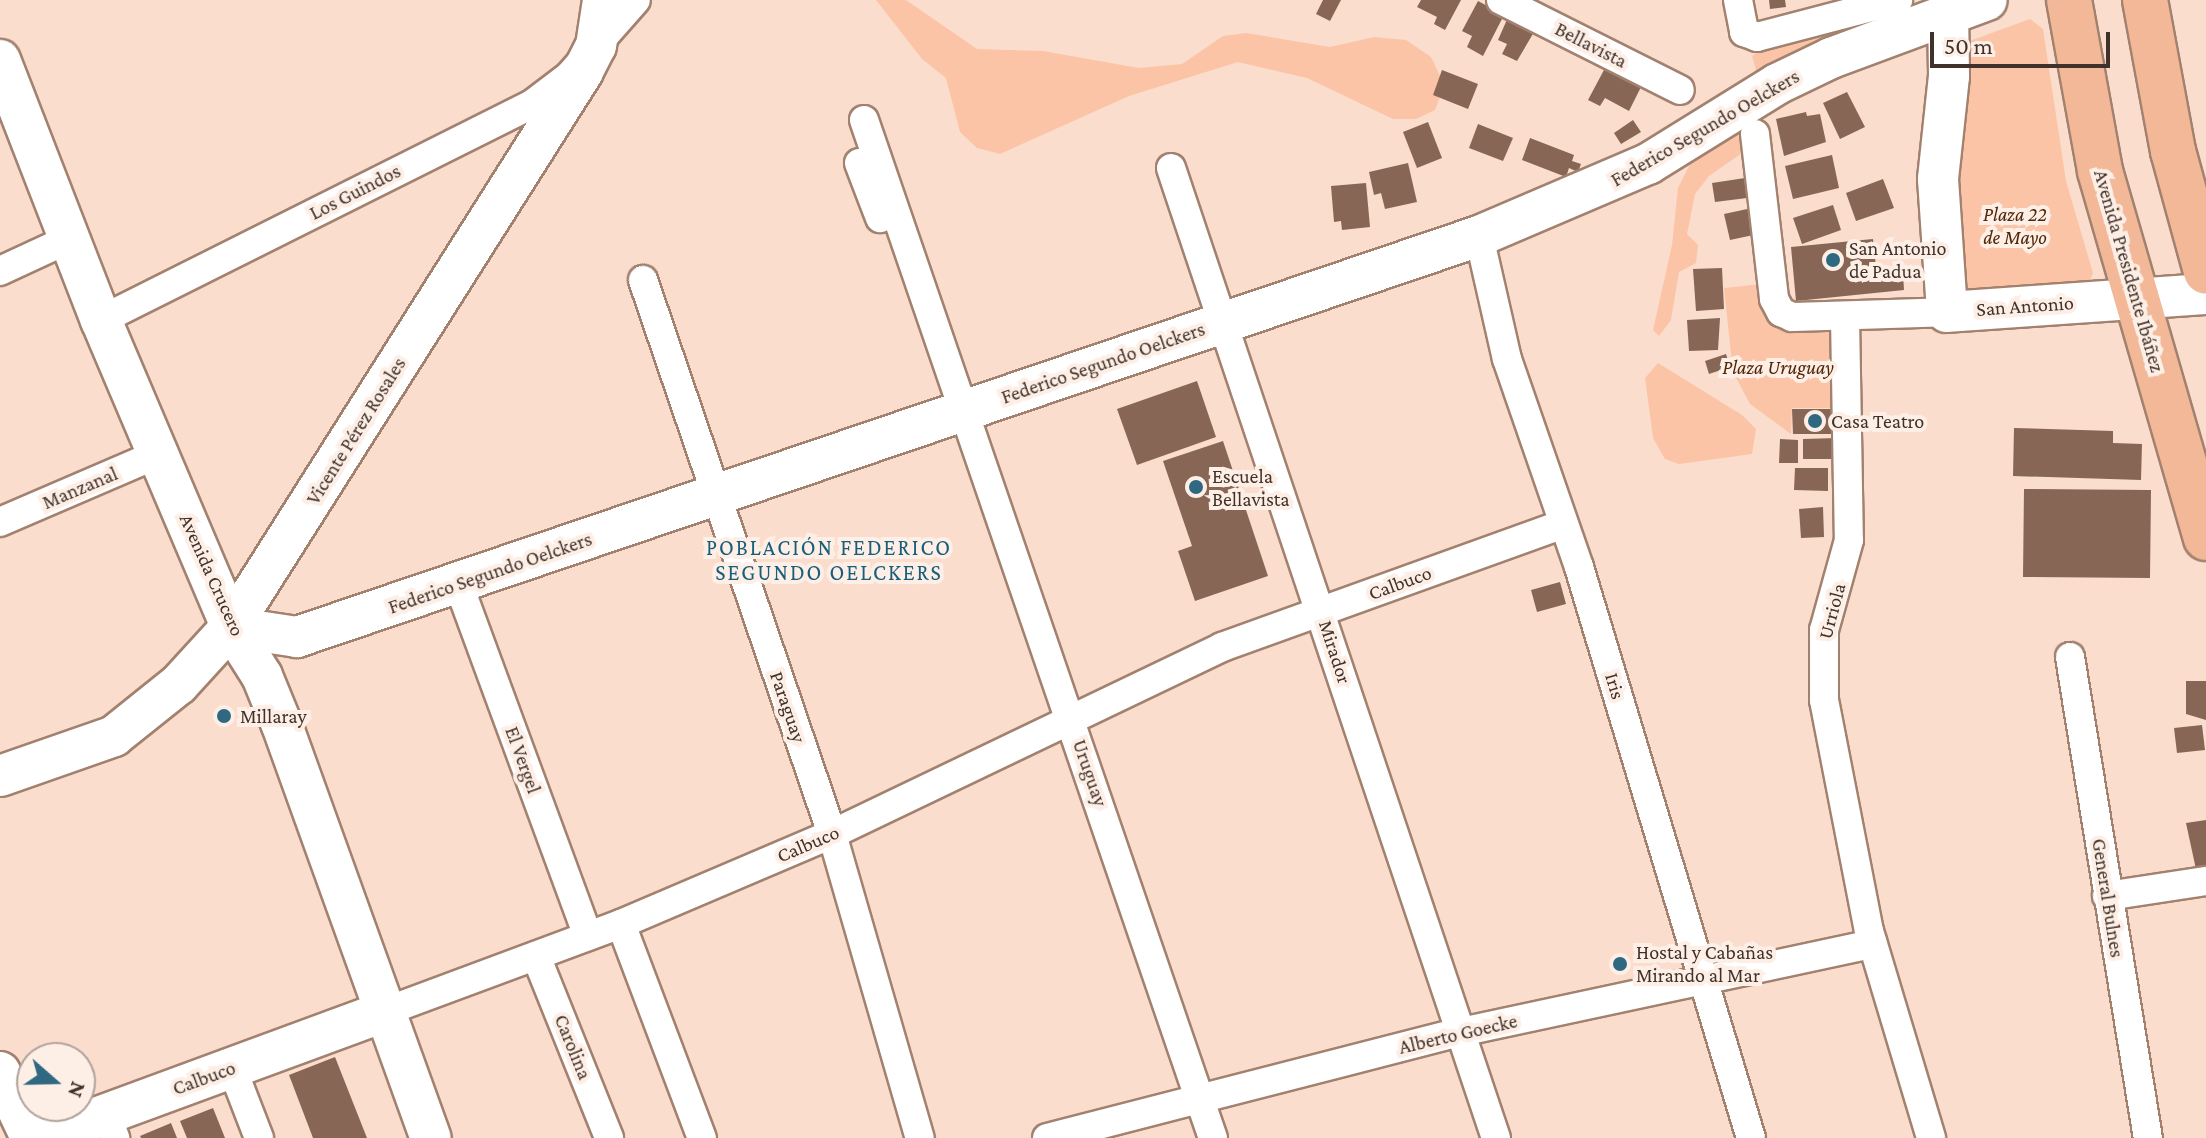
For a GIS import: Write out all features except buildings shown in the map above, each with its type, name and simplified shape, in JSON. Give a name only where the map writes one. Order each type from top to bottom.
[{"type":"main road","points":[[596,46],[603,0]]},
{"type":"main road","name":"Federico Segundo Oelckers","points":[[231,627],[297,637],[1479,236],[1602,186],[1777,84],[1940,4],[1987,0]]},
{"type":"main road","name":"Avenida Presidente Ibáñez","points":[[2069,0],[2100,171],[2206,538]]},
{"type":"main road","points":[[2145,0],[2173,151],[2206,272]]},
{"type":"main road","points":[[1940,4],[1949,76],[1938,179],[1947,312]]},
{"type":"main road","name":"Vicente Pérez Rosales","points":[[0,776],[114,736],[179,684],[231,627],[596,46]]},
{"type":"main road","name":"Avenida Crucero","points":[[0,60],[101,320],[160,453],[231,627],[277,713],[431,1138]]},
{"type":"main road","name":"San Antonio","points":[[1947,312],[2206,294]]},
{"type":"main road","name":"Calbuco","points":[[41,1138],[111,1126],[232,1068],[384,1012]]},
{"type":"main road","points":[[0,1072],[31,1138]]},
{"type":"street","name":"Vicente Pérez Rosales","points":[[596,46],[636,0]]},
{"type":"street","name":"Bellavista","points":[[1501,0],[1680,90]]},
{"type":"street","points":[[1738,0],[1744,32],[1766,36],[1898,0]]},
{"type":"street","name":"Los Guindos","points":[[101,320],[531,105],[569,76],[596,46]]},
{"type":"street","name":"Uruguay","points":[[864,120],[941,336],[960,411]]},
{"type":"street","points":[[1755,134],[1774,299],[1792,317],[1845,317]]},
{"type":"street","name":"Uruguay","points":[[859,163],[960,411],[1073,722],[1213,1138]]},
{"type":"street","name":"Mirador","points":[[1171,168],[1322,611],[1496,1138]]},
{"type":"street","name":"Iris","points":[[1479,236],[1507,359],[1563,524],[1751,1138]]},
{"type":"street","points":[[0,271],[69,239]]},
{"type":"street","name":"Paraguay","points":[[643,280],[832,834],[920,1138]]},
{"type":"street","name":"San Antonio","points":[[1845,317],[1947,312]]},
{"type":"street","name":"Urriola","points":[[1845,317],[1849,540],[1830,604],[1821,666],[1827,729],[1873,944],[1931,1138]]},
{"type":"street","name":"Manzanal","points":[[0,522],[160,453]]},
{"type":"street","name":"Calbuco","points":[[384,1012],[621,924],[832,834],[1073,722],[1222,647],[1563,524]]},
{"type":"street","name":"El Vergel","points":[[458,583],[588,936]]},
{"type":"street","name":"General Bulnes","points":[[2070,657],[2148,1138]]},
{"type":"street","points":[[2107,896],[2206,881]]},
{"type":"street","points":[[621,924],[702,1138]]},
{"type":"street","name":"Alberto Goecke","points":[[1047,1138],[1461,1032],[1873,944]]},
{"type":"street","name":"Carolina","points":[[536,956],[609,1138]]},
{"type":"street","points":[[232,1068],[259,1138]]},
{"type":"green space","points":[[876,0],[906,0],[977,49],[1043,51],[1139,68],[1182,64],[1223,36],[1246,33],[1330,47],[1374,37],[1406,40],[1431,57],[1440,76],[1440,97],[1435,110],[1416,119],[1393,119],[1307,78],[1238,62],[1129,96],[1000,154],[977,148],[960,132],[946,78],[922,59]]},
{"type":"green space","points":[[1918,4],[1921,7],[1759,81],[1752,56],[1759,51]]},
{"type":"green space","name":"Plaza 22 de Mayo","points":[[2030,19],[2043,29],[2066,181],[2093,273],[2089,283],[1968,292],[1955,286],[1950,175],[1964,43]]},
{"type":"green space","points":[[1733,128],[1745,130],[1745,151],[1709,176],[1695,194],[1687,234],[1698,245],[1696,263],[1679,272],[1671,320],[1659,336],[1653,330],[1672,245],[1678,188],[1694,156]]},
{"type":"green space","name":"Plaza Uruguay","points":[[1761,284],[1833,327],[1839,408],[1792,408],[1791,434],[1750,404],[1733,372],[1724,288]]},
{"type":"green space","points":[[1658,363],[1742,415],[1756,429],[1752,454],[1679,464],[1665,459],[1653,438],[1645,378]]},
{"type":"place","name":"San Antonio de Padua","points":[[1833,260]]},
{"type":"place","name":"Casa Teatro","points":[[1815,421]]},
{"type":"place","name":"Escuela Bellavista","points":[[1196,487]]},
{"type":"place","name":"Millaray","points":[[224,716]]},
{"type":"place","name":"Hostal y Cabañas Mirando al Mar","points":[[1620,964]]},
{"type":"district","name":"POBLACIÓN FEDERICO SEGUNDO OELCKERS","points":[[829,560]]}]
